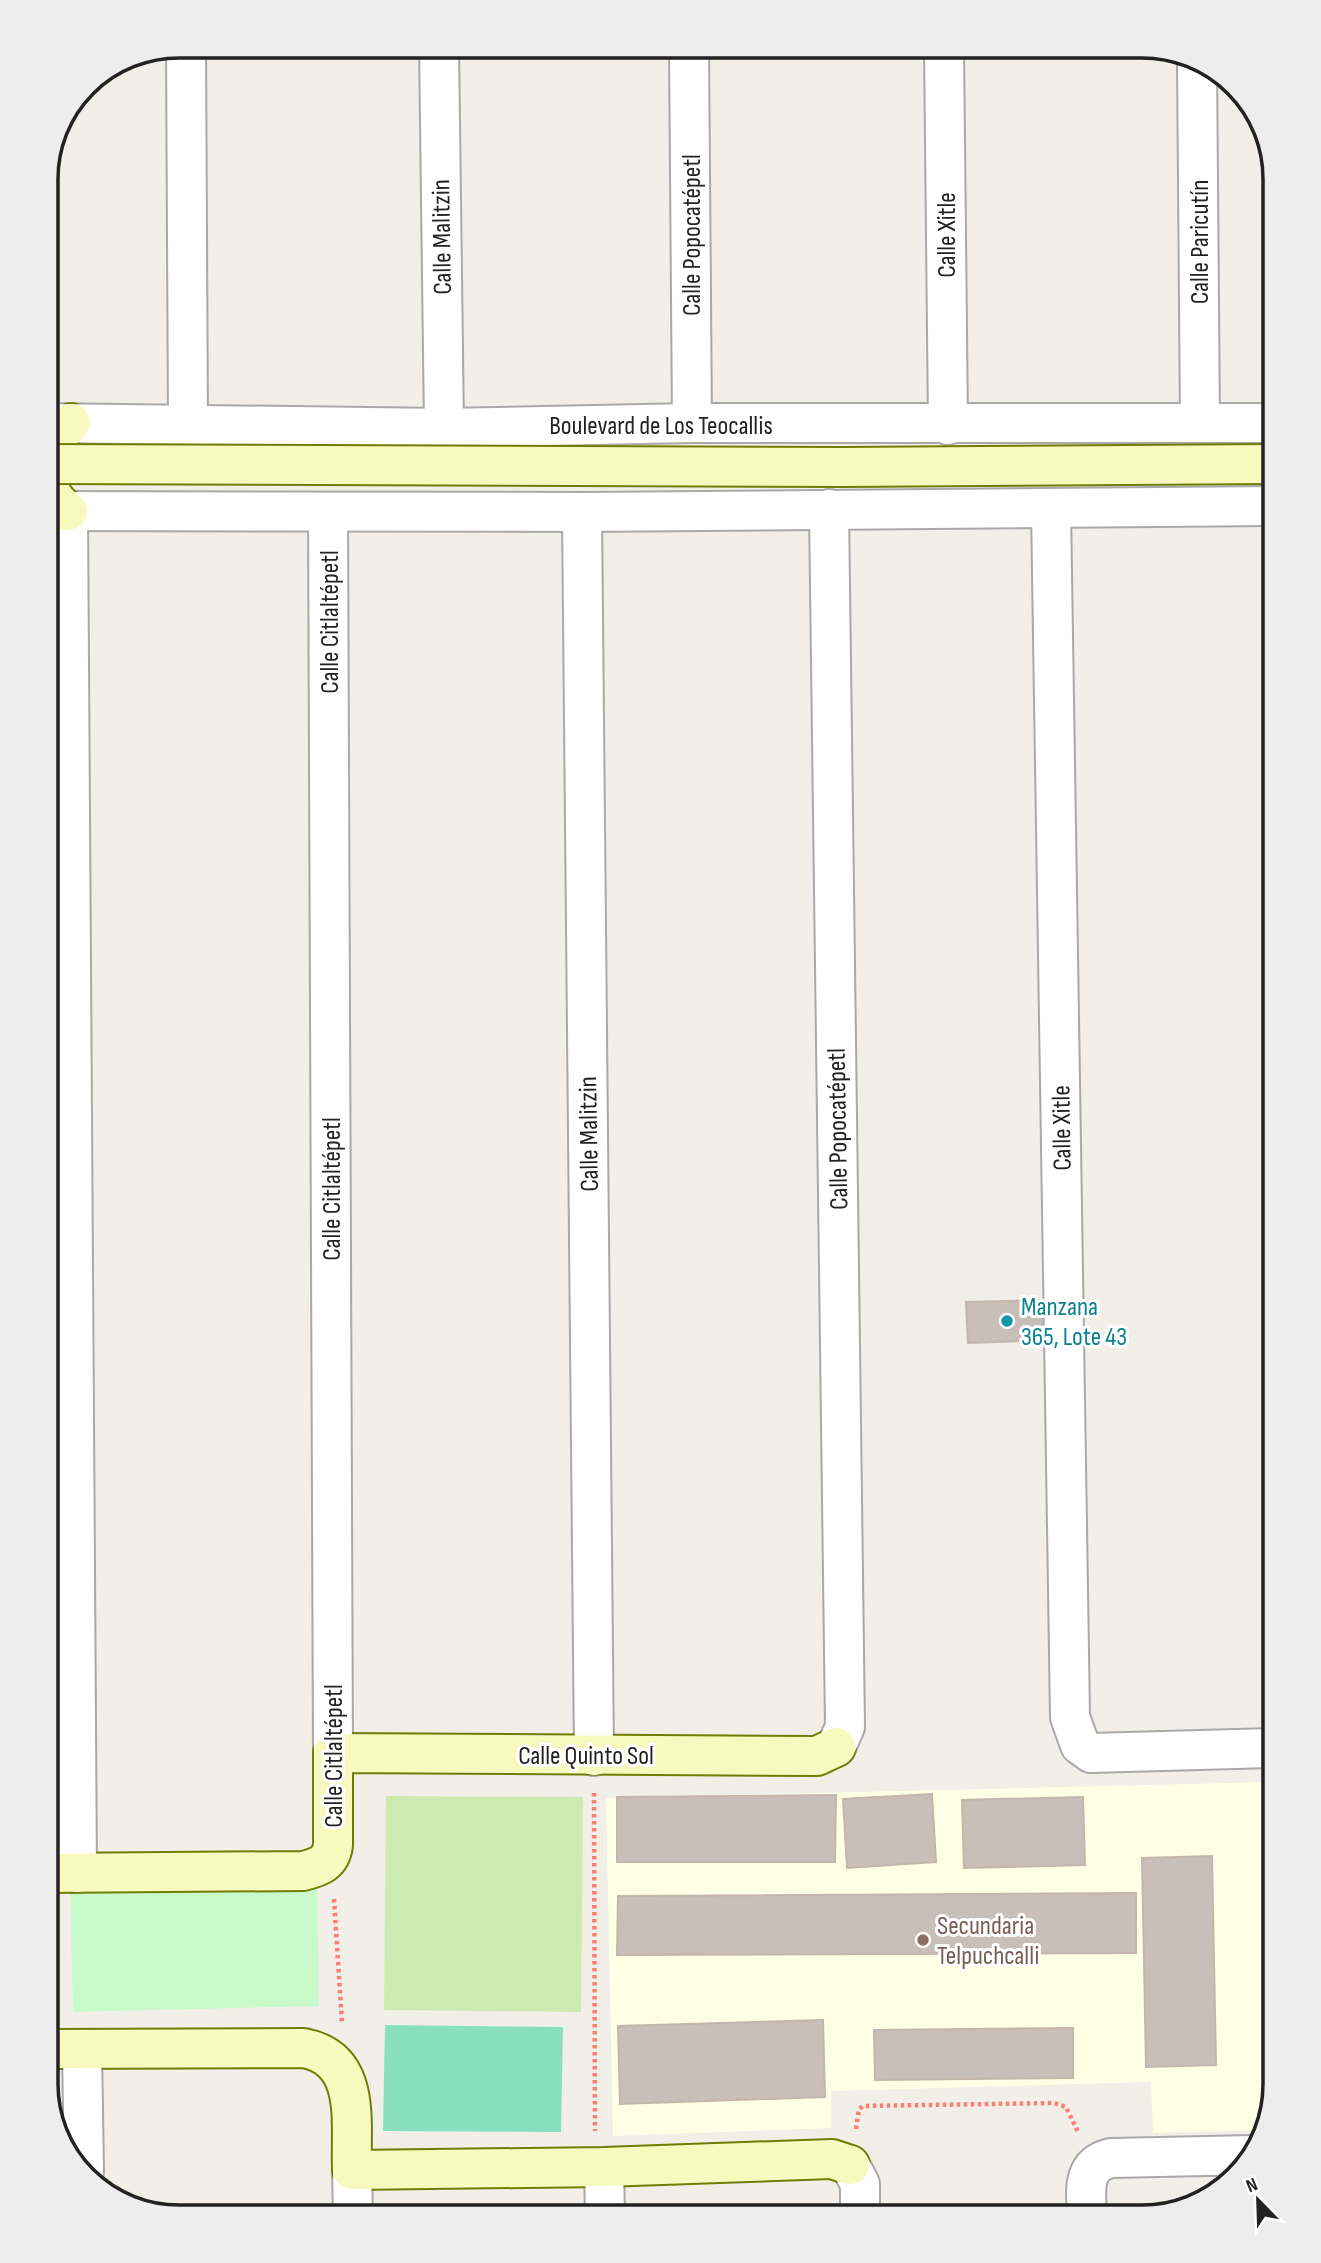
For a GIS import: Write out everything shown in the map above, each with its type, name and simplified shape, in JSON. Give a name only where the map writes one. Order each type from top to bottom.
[{"type":"street","points":[[186,58],[188,425]]},
{"type":"street","name":"Calle Malitzin","points":[[439,58],[444,428]]},
{"type":"street","name":"Calle Popocatépetl","points":[[689,58],[692,423]]},
{"type":"street","name":"Calle Xitle","points":[[944,58],[948,425]]},
{"type":"street","name":"Calle Paricutín","points":[[1197,71],[1200,423]]},
{"type":"street","name":"Boulevard de Los Teocallis","points":[[58,423],[444,428],[692,423],[1263,423]]},
{"type":"street","name":"Boulevard de Los Teocallis","points":[[58,464],[844,467],[1263,464]]},
{"type":"street","points":[[58,511],[582,512],[1263,506]]},
{"type":"street","name":"Calle Popocatépetl","points":[[829,509],[845,1727],[836,1747]]},
{"type":"street","name":"Calle Xitle","points":[[1051,509],[1070,1717],[1080,1745],[1091,1753],[1263,1748]]},
{"type":"street","name":"Calle Citlaltépetl","points":[[328,512],[333,1752],[328,1859]]},
{"type":"street","name":"Calle Malitzin","points":[[582,512],[594,1756]]},
{"type":"street","points":[[58,852],[61,1873],[303,1871],[328,1859]]},
{"type":"street","name":"Calle Quinto Sol","points":[[333,1752],[817,1756],[836,1747]]},
{"type":"street","points":[[81,2156],[64,2049],[304,2048],[322,2051],[340,2068],[349,2094],[353,2205]]},
{"type":"street","points":[[1087,2205],[1086,2184],[1091,2167],[1111,2158],[1240,2155]]},
{"type":"street","points":[[352,2169],[600,2167],[832,2159],[850,2165],[860,2184],[860,2205]]},
{"type":"street","points":[[600,2167],[604,2205]]},
{"type":"path","points":[[594,1756],[600,2167]]},
{"type":"path","points":[[328,1859],[340,2068]]},
{"type":"path","points":[[860,2107],[1061,2105],[1073,2120],[1091,2167]]},
{"type":"shaded area","name":"Secundaria Telpuchcalli","points":[[1263,1782],[1263,2085],[1259,2116],[1254,2130],[1153,2133],[1151,2082],[831,2091],[831,2128],[613,2136],[606,1798]]},
{"type":"green space","points":[[386,1796],[583,1797],[581,2012],[384,2010]]},
{"type":"green space","points":[[317,1882],[319,2006],[73,2012],[70,1888]]},
{"type":"green space","points":[[385,2025],[563,2027],[561,2132],[383,2131]]},
{"type":"building","name":"Manzana 365, Lote 43","points":[[1047,1300],[1048,1340],[968,1343],[966,1302]]},
{"type":"building","points":[[932,1794],[936,1862],[847,1868],[843,1799]]},
{"type":"building","points":[[836,1795],[835,1862],[617,1862],[617,1797]]},
{"type":"building","points":[[1083,1797],[1085,1865],[964,1868],[962,1800]]},
{"type":"building","points":[[1212,1856],[1216,2065],[1146,2067],[1142,1858]]},
{"type":"building","points":[[1136,1893],[1136,1953],[617,1955],[618,1896]]},
{"type":"building","points":[[823,2020],[825,2097],[620,2104],[618,2026]]},
{"type":"building","points":[[1073,2028],[1073,2078],[875,2080],[874,2030]]},
{"type":"place","name":"Manzana 365, Lote 43","points":[[1007,1321]]},
{"type":"place","name":"Secundaria Telpuchcalli","points":[[923,1940]]}]
